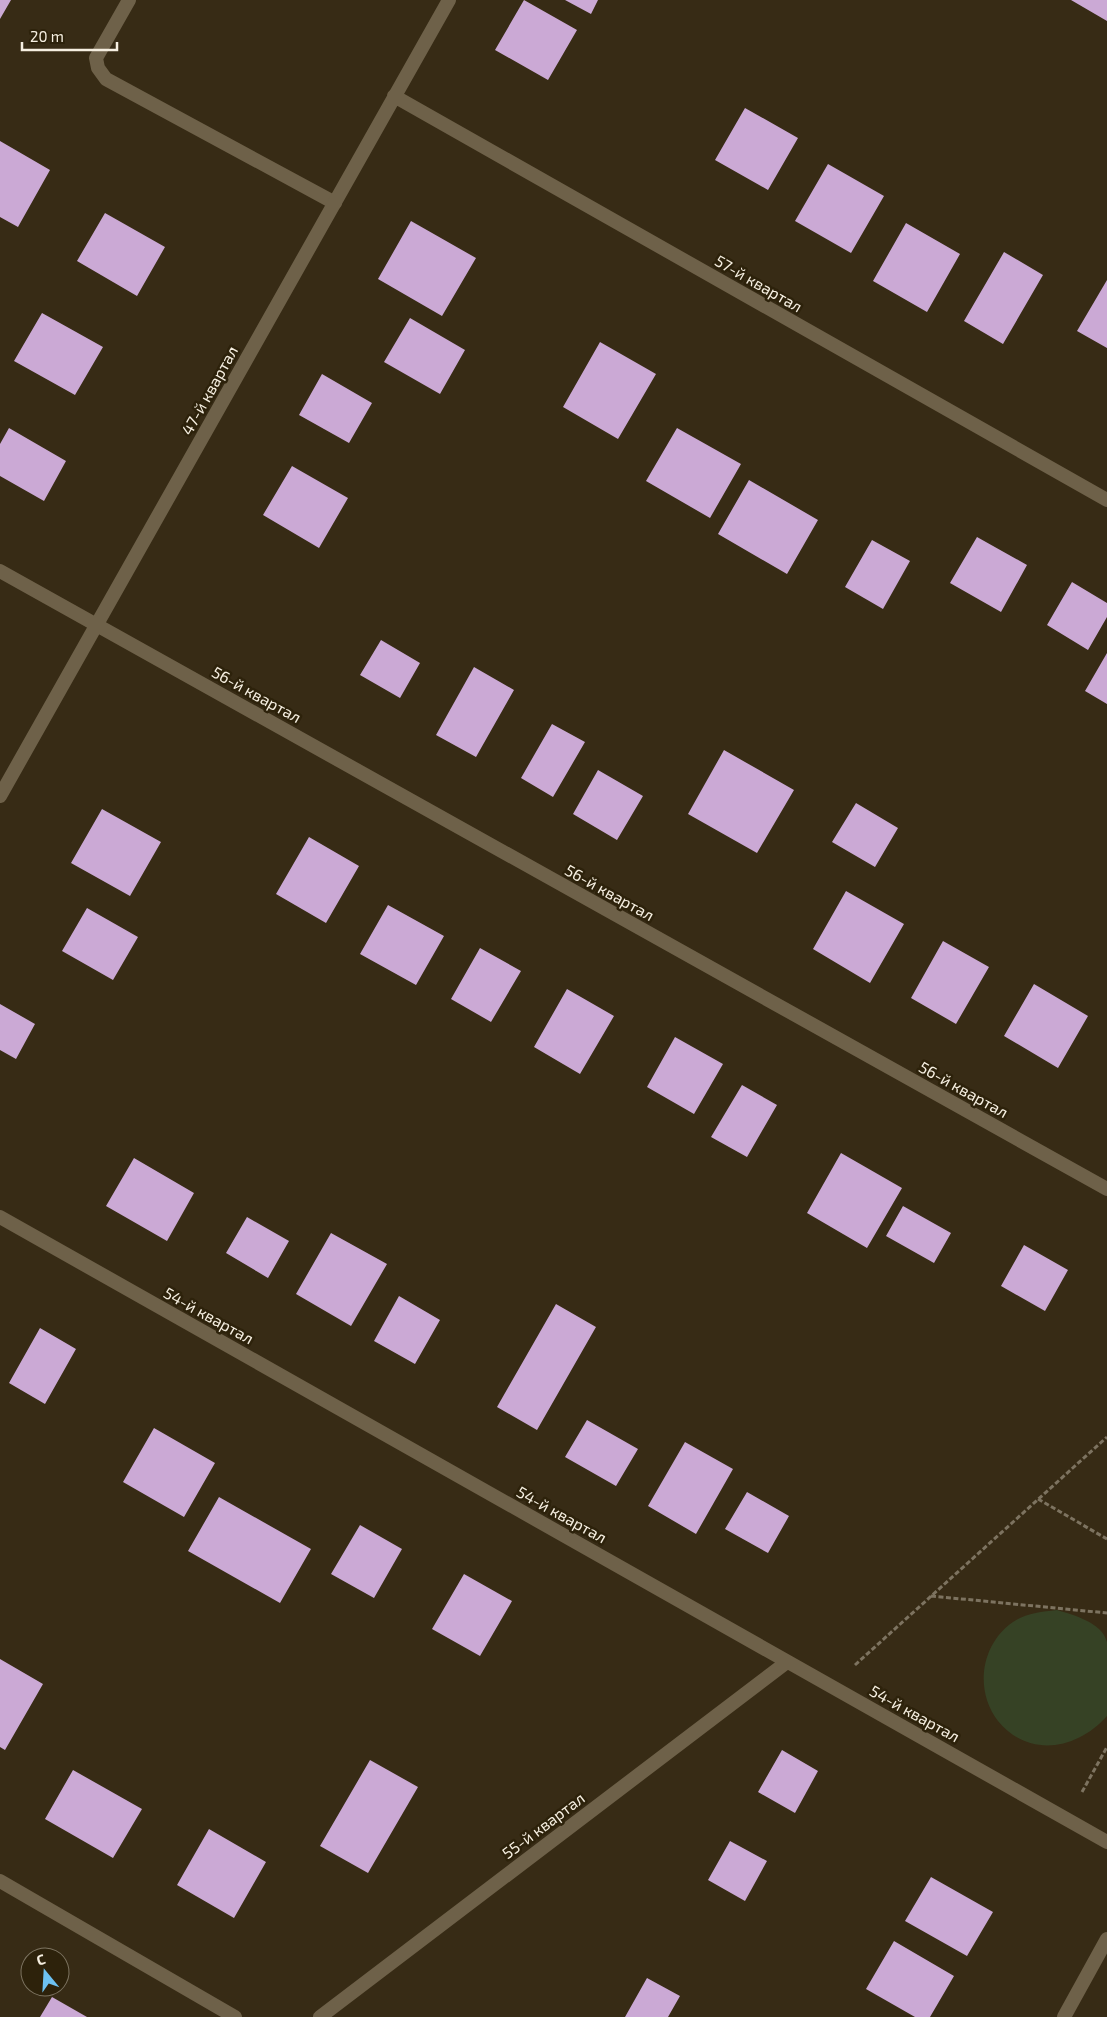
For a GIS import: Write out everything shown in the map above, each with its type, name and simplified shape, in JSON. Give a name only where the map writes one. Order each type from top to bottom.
[{"type":"street","points":[[129,0],[96,58],[98,68],[106,79],[335,202]]},
{"type":"street","name":"47-й квартал","points":[[0,796],[449,0]]},
{"type":"street","name":"57-й квартал","points":[[394,96],[1107,500]]},
{"type":"street","name":"56-й квартал","points":[[0,570],[1107,1189]]},
{"type":"street","name":"54-й квартал","points":[[0,1217],[1107,1842]]},
{"type":"street","name":"55-й квартал","points":[[320,2017],[788,1662]]},
{"type":"street","points":[[0,1881],[235,2017]]},
{"type":"street","points":[[1064,2017],[1107,1940]]},
{"type":"path","points":[[855,1665],[1107,1436]]},
{"type":"path","points":[[1038,1499],[1107,1539]]},
{"type":"path","points":[[930,1596],[1107,1613]]},
{"type":"path","points":[[1082,1792],[1107,1747]]},
{"type":"green space","points":[[1057,1610],[1086,1620],[1104,1635],[1107,1642],[1107,1716],[1082,1736],[1068,1742],[1038,1745],[1024,1741],[1010,1733],[998,1721],[990,1709],[986,1696],[984,1668],[994,1642],[1002,1631],[1013,1622],[1039,1612]]},
{"type":"building","points":[[0,0],[11,0],[0,19]]},
{"type":"building","points":[[524,0],[577,30],[548,80],[495,50]]},
{"type":"building","points":[[565,0],[598,0],[591,14]]},
{"type":"building","points":[[1071,0],[1107,0],[1107,21]]},
{"type":"building","points":[[745,108],[798,138],[768,190],[715,160]]},
{"type":"building","points":[[0,141],[50,170],[18,227],[0,217]]},
{"type":"building","points":[[828,164],[884,196],[851,253],[795,221]]},
{"type":"building","points":[[105,213],[165,247],[137,296],[77,261]]},
{"type":"building","points":[[411,221],[476,258],[442,316],[378,279]]},
{"type":"building","points":[[906,223],[960,254],[927,312],[873,281]]},
{"type":"building","points":[[1004,252],[1043,275],[1003,344],[964,321]]},
{"type":"building","points":[[1107,280],[1107,348],[1077,331]]},
{"type":"building","points":[[42,313],[103,347],[75,395],[14,361]]},
{"type":"building","points":[[410,318],[465,350],[440,394],[384,362]]},
{"type":"building","points":[[600,342],[656,374],[618,439],[563,407]]},
{"type":"building","points":[[322,374],[372,403],[349,443],[299,415]]},
{"type":"building","points":[[9,428],[66,461],[44,501],[0,476],[0,444]]},
{"type":"building","points":[[677,428],[741,464],[710,518],[646,481]]},
{"type":"building","points":[[292,466],[348,498],[319,548],[263,515]]},
{"type":"building","points":[[749,480],[818,520],[787,574],[718,534]]},
{"type":"building","points":[[977,537],[1027,565],[1001,612],[950,583]]},
{"type":"building","points":[[872,540],[910,561],[883,609],[845,587]]},
{"type":"building","points":[[1072,582],[1107,603],[1107,617],[1088,650],[1047,625]]},
{"type":"building","points":[[381,640],[420,663],[400,698],[360,675]]},
{"type":"building","points":[[1107,653],[1107,704],[1085,691]]},
{"type":"building","points":[[474,667],[514,690],[476,757],[436,735]]},
{"type":"building","points":[[552,724],[585,742],[553,797],[521,778]]},
{"type":"building","points":[[724,750],[794,790],[757,853],[688,814]]},
{"type":"building","points":[[598,770],[643,796],[617,840],[573,814]]},
{"type":"building","points":[[856,803],[898,828],[875,867],[832,842]]},
{"type":"building","points":[[102,809],[161,842],[130,896],[71,863]]},
{"type":"building","points":[[309,837],[359,866],[326,923],[276,894]]},
{"type":"building","points":[[846,891],[904,924],[870,983],[813,949]]},
{"type":"building","points":[[388,905],[444,936],[416,985],[360,954]]},
{"type":"building","points":[[87,908],[138,937],[113,980],[62,951]]},
{"type":"building","points":[[943,941],[989,967],[956,1024],[911,998]]},
{"type":"building","points":[[480,948],[521,971],[491,1022],[451,999]]},
{"type":"building","points":[[1034,984],[1088,1016],[1058,1068],[1004,1036]]},
{"type":"building","points":[[567,989],[614,1016],[580,1074],[534,1047]]},
{"type":"building","points":[[0,1004],[35,1024],[16,1059],[0,1050]]},
{"type":"building","points":[[675,1037],[723,1064],[694,1114],[647,1087]]},
{"type":"building","points":[[742,1085],[777,1105],[747,1157],[711,1137]]},
{"type":"building","points":[[841,1153],[902,1188],[867,1248],[807,1213]]},
{"type":"building","points":[[134,1158],[194,1193],[167,1241],[106,1206]]},
{"type":"building","points":[[903,1206],[951,1233],[934,1263],[886,1236]]},
{"type":"building","points":[[247,1217],[289,1241],[268,1278],[226,1253]]},
{"type":"building","points":[[331,1233],[387,1264],[351,1326],[296,1294]]},
{"type":"building","points":[[1024,1245],[1068,1270],[1045,1311],[1001,1286]]},
{"type":"building","points":[[399,1296],[440,1320],[415,1364],[374,1341]]},
{"type":"building","points":[[556,1304],[596,1327],[537,1430],[497,1407]]},
{"type":"building","points":[[40,1328],[76,1349],[45,1404],[9,1383]]},
{"type":"building","points":[[587,1420],[638,1449],[616,1486],[565,1457]]},
{"type":"building","points":[[154,1428],[215,1463],[184,1517],[123,1482]]},
{"type":"building","points":[[685,1442],[733,1469],[696,1534],[648,1506]]},
{"type":"building","points":[[747,1492],[789,1516],[768,1553],[725,1529]]},
{"type":"building","points":[[219,1497],[311,1549],[280,1603],[188,1551]]},
{"type":"building","points":[[360,1525],[402,1549],[374,1598],[331,1574]]},
{"type":"building","points":[[464,1574],[512,1601],[480,1656],[432,1629]]},
{"type":"building","points":[[0,1659],[43,1684],[5,1750],[0,1747]]},
{"type":"building","points":[[782,1750],[818,1771],[795,1813],[758,1792]]},
{"type":"building","points":[[370,1760],[418,1787],[368,1873],[320,1846]]},
{"type":"building","points":[[73,1770],[142,1809],[113,1858],[45,1819]]},
{"type":"building","points":[[209,1829],[266,1862],[234,1918],[177,1885]]},
{"type":"building","points":[[730,1841],[767,1861],[745,1901],[708,1880]]},
{"type":"building","points":[[931,1877],[993,1912],[967,1956],[905,1921]]},
{"type":"building","points":[[894,1941],[954,1976],[930,2017],[915,2017],[866,1989]]},
{"type":"building","points":[[647,1978],[680,1996],[668,2017],[625,2017]]},
{"type":"building","points":[[52,1997],[87,2017],[40,2017]]}]
